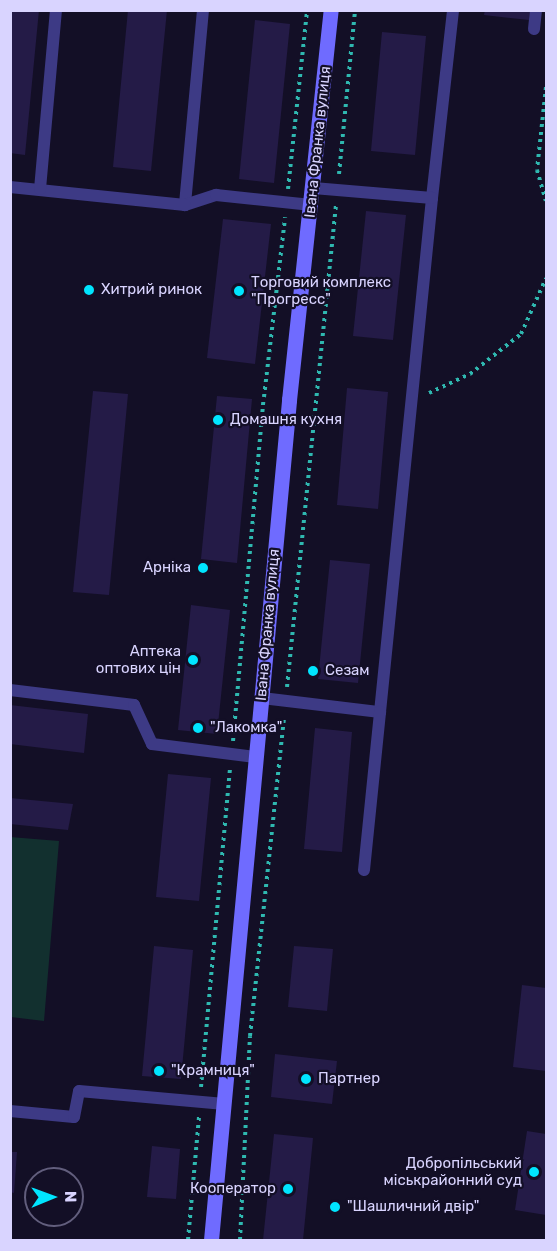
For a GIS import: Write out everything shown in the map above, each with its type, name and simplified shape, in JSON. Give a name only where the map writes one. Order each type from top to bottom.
[{"type":"street","name":"Івана Франка вулиця","points":[[211,1240],[255,757],[331,10]]},
{"type":"lane","points":[[40,189],[56,10]]},
{"type":"lane","points":[[185,205],[204,10]]},
{"type":"lane","points":[[364,870],[453,10]]},
{"type":"lane","points":[[534,29],[536,10]]},
{"type":"lane","points":[[10,187],[185,205],[216,195],[311,206]]},
{"type":"lane","points":[[313,188],[432,198]]},
{"type":"lane","points":[[10,690],[134,705],[152,744],[255,757]]},
{"type":"lane","points":[[262,698],[380,712]]},
{"type":"lane","points":[[10,1111],[74,1117],[79,1091],[224,1104]]},
{"type":"path","points":[[188,1240],[264,397],[307,10]]},
{"type":"path","points":[[240,1240],[250,1036],[355,10]]},
{"type":"path","points":[[546,87],[537,170],[546,201]]},
{"type":"path","points":[[411,401],[470,374],[521,334],[546,278]]},
{"type":"green space","points":[[10,837],[59,841],[44,1021],[11,1017]]},
{"type":"building","points":[[10,10],[39,10],[25,155],[10,153]]},
{"type":"building","points":[[128,10],[167,10],[151,171],[113,167]]},
{"type":"building","points":[[485,10],[530,10],[529,20],[484,15]]},
{"type":"building","points":[[255,20],[290,24],[274,183],[239,179]]},
{"type":"building","points":[[382,32],[426,36],[415,155],[371,151]]},
{"type":"building","points":[[366,211],[406,215],[393,340],[353,336]]},
{"type":"building","name":"Торговий комплекс \"Прогресс\"","points":[[223,219],[271,224],[255,364],[207,358]]},
{"type":"building","points":[[347,388],[388,392],[378,509],[337,505]]},
{"type":"building","points":[[93,391],[128,394],[109,595],[73,592]]},
{"type":"building","points":[[217,396],[252,399],[237,563],[201,559]]},
{"type":"building","points":[[330,560],[370,564],[358,683],[318,679]]},
{"type":"building","points":[[191,605],[230,610],[217,734],[178,730]]},
{"type":"building","points":[[10,705],[88,714],[84,753],[10,744]]},
{"type":"building","points":[[315,728],[352,732],[342,852],[304,849]]},
{"type":"building","points":[[168,774],[211,778],[199,901],[156,897]]},
{"type":"building","points":[[10,798],[73,804],[68,830],[10,824]]},
{"type":"building","points":[[154,946],[193,950],[181,1079],[142,1076]]},
{"type":"building","points":[[294,946],[333,949],[327,1011],[288,1007]]},
{"type":"building","points":[[522,985],[546,988],[546,1071],[513,1067]]},
{"type":"building","points":[[275,1054],[337,1061],[332,1104],[271,1097]]},
{"type":"building","name":"Добропільський міськрайонний суд","points":[[527,1131],[546,1134],[546,1215],[515,1210]]},
{"type":"building","name":"Кооператор","points":[[274,1134],[313,1138],[303,1240],[263,1240]]},
{"type":"building","points":[[152,1146],[180,1149],[176,1199],[147,1197]]},
{"type":"building","points":[[10,1152],[17,1152],[14,1193],[10,1192]]},
{"type":"place","name":"Хитрий ринок","points":[[89,290]]},
{"type":"place","name":"Торговий комплекс \"Прогресс\"","points":[[239,291]]},
{"type":"place","name":"Домашня кухня","points":[[218,420]]},
{"type":"place","name":"Арніка","points":[[203,568]]},
{"type":"place","name":"Аптека оптових цін","points":[[193,660]]},
{"type":"place","name":"Сезам","points":[[313,671]]},
{"type":"place","name":"\"Лакомка\"","points":[[198,728]]},
{"type":"place","name":"\"Крамниця\"","points":[[159,1071]]},
{"type":"place","name":"Партнер","points":[[306,1079]]},
{"type":"place","name":"Добропільський міськрайонний суд","points":[[534,1172]]},
{"type":"place","name":"Кооператор","points":[[288,1189]]},
{"type":"place","name":"\"Шашличний двір\"","points":[[335,1207]]}]
